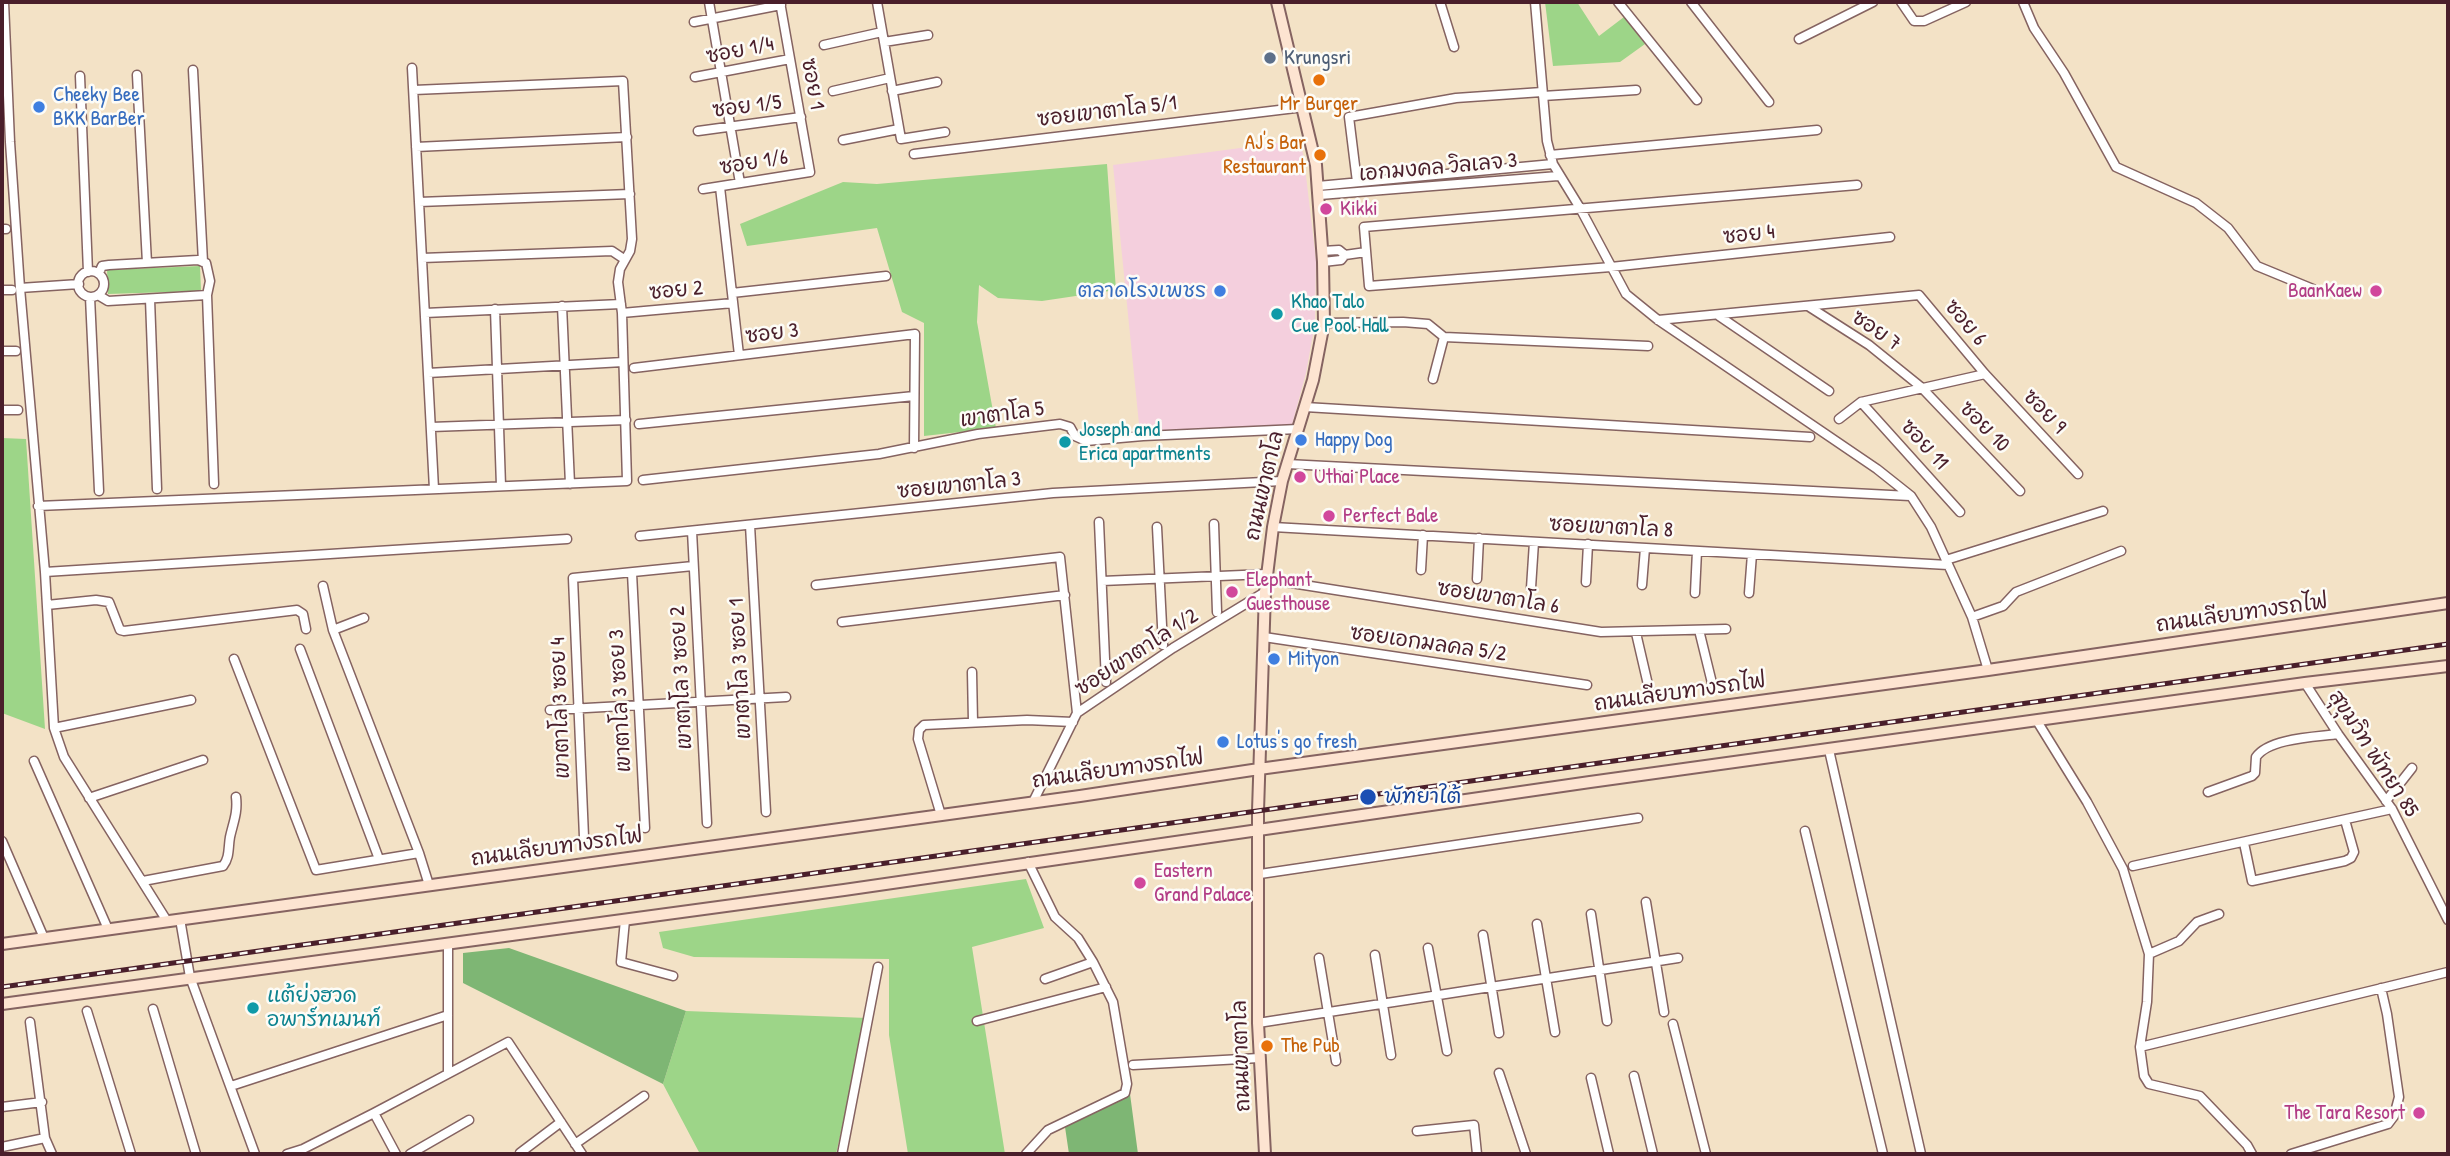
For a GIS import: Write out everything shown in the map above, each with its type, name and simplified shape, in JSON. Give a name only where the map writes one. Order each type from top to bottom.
[{"type":"street","points":[[4,2],[16,289],[45,572],[54,728],[64,757],[167,921]]},
{"type":"street","points":[[709,2],[740,183]]},
{"type":"street","points":[[877,2],[901,139],[945,132]]},
{"type":"street","name":"ถนนเขาตาโล","points":[[1265,1154],[1258,1023],[1259,769],[1266,577],[1282,481],[1313,380],[1324,323],[1319,190],[1304,107],[1277,2]]},
{"type":"street","points":[[1440,2],[1454,47]]},
{"type":"street","points":[[1535,2],[1542,94],[1551,160],[1626,294],[1658,320],[1877,469],[1910,496],[1931,527],[1972,617],[1988,670]]},
{"type":"street","points":[[1618,2],[1696,100]]},
{"type":"street","points":[[1691,2],[1769,102]]},
{"type":"street","points":[[1799,39],[1873,2]]},
{"type":"street","points":[[1901,2],[1914,21],[1924,21],[1966,2]]},
{"type":"street","points":[[2023,2],[2034,28],[2064,73],[2116,167],[2196,203],[2228,228],[2257,266],[2313,289]]},
{"type":"street","points":[[694,22],[780,3]]},
{"type":"street","name":"ซอย 1","points":[[780,3],[810,172]]},
{"type":"street","points":[[824,45],[882,32]]},
{"type":"street","points":[[884,42],[928,35]]},
{"type":"street","name":"ซอย 1/4","points":[[695,77],[790,59]]},
{"type":"street","points":[[412,68],[434,489]]},
{"type":"street","points":[[193,70],[203,262]]},
{"type":"street","points":[[137,75],[147,263]]},
{"type":"street","points":[[80,76],[88,272]]},
{"type":"street","points":[[833,91],[890,78]]},
{"type":"street","points":[[37,506],[626,481],[626,420],[618,282],[620,269],[630,251],[632,239],[623,81],[414,90]]},
{"type":"street","points":[[892,91],[937,82]]},
{"type":"street","points":[[1357,182],[1349,117],[1456,99],[1636,90]]},
{"type":"street","name":"ซอยเขาตาโล 5/1","points":[[914,154],[1304,107]]},
{"type":"street","name":"ซอย 1/5","points":[[698,131],[801,117]]},
{"type":"street","points":[[843,140],[899,129]]},
{"type":"street","name":"เอกมงคล วิลเลจ 3","points":[[1319,190],[1357,182],[1817,130]]},
{"type":"street","points":[[416,147],[627,137]]},
{"type":"street","name":"ซอย 1/6","points":[[703,189],[810,172]]},
{"type":"street","name":"เอกมงคล วิลเลจ 3","points":[[1319,190],[1558,176]]},
{"type":"street","points":[[1323,256],[1339,250],[1345,255],[1366,252],[1364,227],[1857,185]]},
{"type":"street","points":[[720,187],[739,355]]},
{"type":"street","points":[[419,202],[631,194]]},
{"type":"street","name":"ซอย 4","points":[[1366,252],[1369,286],[1611,267],[1890,237]]},
{"type":"street","points":[[422,258],[612,251],[624,259]]},
{"type":"street","points":[[99,491],[94,296],[104,284],[99,273],[102,266],[109,265],[198,260],[209,270],[207,295],[214,484]]},
{"type":"street","points":[[99,273],[88,272],[80,278],[82,293],[108,301],[207,295]]},
{"type":"street","points":[[732,293],[886,276]]},
{"type":"street","points":[[2,290],[79,284]]},
{"type":"street","name":"ซอย 6","points":[[1808,306],[1919,295],[1985,374]]},
{"type":"street","points":[[150,299],[157,489]]},
{"type":"street","name":"ซอย 2","points":[[425,313],[562,306],[621,309],[733,303]]},
{"type":"street","points":[[562,306],[570,484]]},
{"type":"street","points":[[1658,320],[1808,306]]},
{"type":"street","name":"ซอย 7","points":[[1808,306],[1870,345],[1921,387]]},
{"type":"street","points":[[495,309],[500,486]]},
{"type":"street","points":[[1719,316],[1829,391]]},
{"type":"street","points":[[1324,323],[1403,322],[1428,324],[1444,337],[1648,346]]},
{"type":"street","name":"ซอย 3","points":[[634,369],[915,334],[914,396]]},
{"type":"street","points":[[1433,379],[1444,337]]},
{"type":"street","points":[[2,351],[16,351]]},
{"type":"street","points":[[428,373],[623,362]]},
{"type":"street","points":[[1839,419],[1861,402],[1985,374]]},
{"type":"street","name":"ซอย 9","points":[[1985,374],[2078,474]]},
{"type":"street","name":"ซอย 10","points":[[1921,387],[2020,491]]},
{"type":"street","points":[[639,424],[914,396],[914,448]]},
{"type":"street","name":"ซอย 11","points":[[1861,402],[1960,512]]},
{"type":"street","points":[[1304,407],[1810,437]]},
{"type":"street","points":[[2,410],[18,410]]},
{"type":"street","points":[[431,427],[626,420]]},
{"type":"street","name":"เขาตาโล 5","points":[[643,480],[914,448],[978,434],[1060,424],[1070,427],[1075,436],[1086,441],[1298,429]]},
{"type":"street","points":[[1287,464],[1910,496]]},
{"type":"street","name":"ซอยเขาตาโล 3","points":[[640,536],[1053,493],[1282,481]]},
{"type":"street","points":[[1947,563],[2102,511]]},
{"type":"street","points":[[1099,522],[1106,681]]},
{"type":"street","points":[[1214,524],[1217,612]]},
{"type":"street","name":"เขาตาโล 3 ซอย 1","points":[[750,525],[766,812]]},
{"type":"street","points":[[1157,527],[1163,645]]},
{"type":"street","name":"ซอยเขาตาโล 8","points":[[1273,527],[1947,563]]},
{"type":"street","name":"เขาตาโล 3 ซอย 2","points":[[692,531],[707,823]]},
{"type":"street","points":[[1421,570],[1423,535]]},
{"type":"street","points":[[1477,579],[1479,538]]},
{"type":"street","points":[[45,572],[566,539]]},
{"type":"street","points":[[1531,588],[1534,542]]},
{"type":"street","points":[[1586,582],[1588,544]]},
{"type":"street","points":[[1642,585],[1645,548]]},
{"type":"street","points":[[1695,593],[1698,551]]},
{"type":"street","points":[[1972,617],[2003,606],[2017,592],[2121,551]]},
{"type":"street","points":[[1749,593],[1752,554]]},
{"type":"street","points":[[816,585],[1060,557],[1077,713]]},
{"type":"street","points":[[632,573],[693,566]]},
{"type":"street","name":"เขาตาโล 3 ซอย 4","points":[[584,837],[573,578],[632,573]]},
{"type":"street","name":"เขาตาโล 3 ซอย 3","points":[[632,573],[645,828]]},
{"type":"street","name":"ซอยเขาตาโล 6","points":[[1102,581],[1216,576],[1266,577],[1601,632],[1726,629]]},
{"type":"street","points":[[323,586],[333,629],[429,885]]},
{"type":"street","name":"ซอยเขาตาโล 1/2","points":[[1033,802],[1077,713],[1265,592]]},
{"type":"street","points":[[842,622],[1065,595]]},
{"type":"street","points":[[47,605],[96,600],[109,602],[120,630],[124,631],[297,610],[303,614],[306,629]]},
{"type":"street","name":"ถนนเลียบทางรถไฟ","points":[[2,944],[1988,670],[2448,603]]},
{"type":"street","points":[[333,629],[364,618]]},
{"type":"street","points":[[1699,630],[1712,683]]},
{"type":"street","points":[[1636,633],[1649,690]]},
{"type":"street","name":"ซอยเอกมลคล 5/2","points":[[1264,637],[1587,685]]},
{"type":"street","points":[[300,649],[379,859]]},
{"type":"street","points":[[234,659],[316,870],[419,853]]},
{"type":"street","points":[[2,1004],[844,890],[2305,683],[2448,666]]},
{"type":"street","points":[[972,672],[973,722]]},
{"type":"street","name":"สุขุมวิท พัทยา 85","points":[[2305,683],[2389,805],[2448,919]]},
{"type":"street","points":[[550,709],[786,697]]},
{"type":"street","points":[[54,728],[191,700]]},
{"type":"street","points":[[2037,721],[2087,802],[2123,869],[2149,954],[2147,1002],[2140,1047],[2144,1076],[2149,1084],[2200,1096],[2252,1154]]},
{"type":"street","points":[[941,815],[918,739],[919,730],[924,725],[1073,722]]},
{"type":"street","points":[[2208,792],[2252,776],[2255,773],[2256,757],[2268,747],[2338,734]]},
{"type":"street","points":[[1829,750],[1921,1154]]},
{"type":"street","points":[[89,798],[203,760]]},
{"type":"street","points":[[34,761],[108,929]]},
{"type":"street","points":[[2133,866],[2345,820],[2389,805],[2412,768]]},
{"type":"street","points":[[143,881],[223,866],[227,861],[230,834],[236,817],[236,797]]},
{"type":"street","points":[[1259,874],[1638,818]]},
{"type":"street","points":[[2244,843],[2252,881],[2346,861],[2354,852],[2345,820]]},
{"type":"street","points":[[1805,831],[1883,1154]]},
{"type":"street","points":[[2,841],[44,938]]},
{"type":"street","points":[[1026,1154],[1048,1130],[1125,1093],[1127,1084],[1113,1002],[1078,938],[1055,916],[1028,862]]},
{"type":"street","points":[[1646,902],[1664,1012]]},
{"type":"street","points":[[1591,914],[1608,1021]]},
{"type":"street","points":[[2149,954],[2179,941],[2197,922],[2219,914]]},
{"type":"street","points":[[180,919],[190,977],[255,1154]]},
{"type":"street","points":[[625,920],[621,962],[673,975]]},
{"type":"street","points":[[1537,924],[1555,1032]]},
{"type":"street","points":[[1483,935],[1499,1033]]},
{"type":"street","points":[[448,943],[449,1072]]},
{"type":"street","points":[[1428,948],[1447,1051]]},
{"type":"street","points":[[1375,955],[1391,1055]]},
{"type":"street","points":[[1319,958],[1336,1061]]},
{"type":"street","points":[[1258,1023],[1678,958]]},
{"type":"street","points":[[1045,979],[1093,962]]},
{"type":"street","points":[[842,1154],[878,967]]},
{"type":"street","points":[[2140,1047],[2448,972]]},
{"type":"street","points":[[977,1021],[1106,987]]},
{"type":"street","points":[[2291,1154],[2388,1124],[2394,1116],[2399,1097],[2381,988]]},
{"type":"street","points":[[153,1009],[197,1154]]},
{"type":"street","points":[[87,1011],[131,1154]]},
{"type":"street","points":[[231,1086],[448,1015]]},
{"type":"street","points":[[30,1022],[45,1138],[52,1154]]},
{"type":"street","points":[[1673,1024],[1706,1154]]},
{"type":"street","points":[[287,1154],[304,1152],[508,1042],[582,1154]]},
{"type":"street","points":[[1133,1065],[1259,1058]]},
{"type":"street","points":[[1499,1073],[1526,1154]]},
{"type":"street","points":[[1634,1076],[1653,1154]]},
{"type":"street","points":[[1591,1078],[1609,1154]]},
{"type":"street","points":[[575,1144],[644,1096]]},
{"type":"street","points":[[2,1107],[42,1102]]},
{"type":"street","points":[[374,1113],[396,1154]]},
{"type":"street","points":[[410,1154],[470,1120]]},
{"type":"street","points":[[520,1153],[561,1122]]},
{"type":"street","points":[[1417,1131],[1475,1125],[1477,1154]]},
{"type":"street","points":[[2,1147],[45,1138]]},
{"type":"shaded area","name":"ตลาดโรงเพชร","points":[[1300,140],[1316,260],[1315,323],[1306,373],[1292,425],[1140,434],[1113,165]]},
{"type":"green space","points":[[1545,2],[1577,2],[1599,36],[1624,17],[1645,44],[1620,62],[1553,66]]},
{"type":"green space","points":[[1107,164],[1116,290],[1042,301],[998,298],[979,285],[977,322],[996,428],[924,436],[924,323],[902,312],[877,228],[747,246],[740,224],[843,182],[877,184]]},
{"type":"green space","points":[[200,266],[201,291],[108,294],[107,270]]},
{"type":"green space","points":[[2,438],[26,439],[45,729],[2,713]]},
{"type":"green space","points":[[1026,879],[1044,928],[972,947],[1005,1154],[908,1154],[889,1035],[889,959],[694,957],[663,948],[659,932]]},
{"type":"green space","points":[[509,948],[686,1011],[663,1084],[463,983],[463,953]]},
{"type":"green space","points":[[686,1011],[867,1018],[836,1154],[700,1154],[663,1084]]},
{"type":"green space","points":[[1130,1094],[1138,1154],[1069,1154],[1065,1127]]},
{"type":"railway","points":[[2,987],[2448,644]]},
{"type":"place","name":"Krungsri","points":[[1270,58]]},
{"type":"place","name":"Mr Burger","points":[[1319,80]]},
{"type":"place","name":"Cheeky Bee BKK BarBer","points":[[39,107]]},
{"type":"place","name":"AJ's Bar Restaurant","points":[[1320,155]]},
{"type":"place","name":"Kikki","points":[[1326,209]]},
{"type":"place","name":"ตลาดโรงเพชร","points":[[1220,291]]},
{"type":"place","name":"BaanKaew","points":[[2376,291]]},
{"type":"place","name":"Khao Talo Cue Pool Hall","points":[[1277,314]]},
{"type":"place","name":"Happy Dog","points":[[1301,440]]},
{"type":"place","name":"Joseph and Erica apartments","points":[[1065,442]]},
{"type":"place","name":"Uthai Place","points":[[1300,477]]},
{"type":"place","name":"Perfect Bale","points":[[1329,516]]},
{"type":"place","name":"Elephant Guesthouse","points":[[1232,592]]},
{"type":"place","name":"Mityon","points":[[1274,659]]},
{"type":"place","name":"Lotus's go fresh","points":[[1223,742]]},
{"type":"place","name":"พัทยาใต้","points":[[1368,797]]},
{"type":"place","name":"Eastern Grand Palace","points":[[1140,883]]},
{"type":"place","name":"แต้ย่งฮวด อพาร์ทเมนท์","points":[[253,1008]]},
{"type":"place","name":"The Pub","points":[[1267,1046]]},
{"type":"place","name":"The Tara Resort","points":[[2419,1113]]}]
